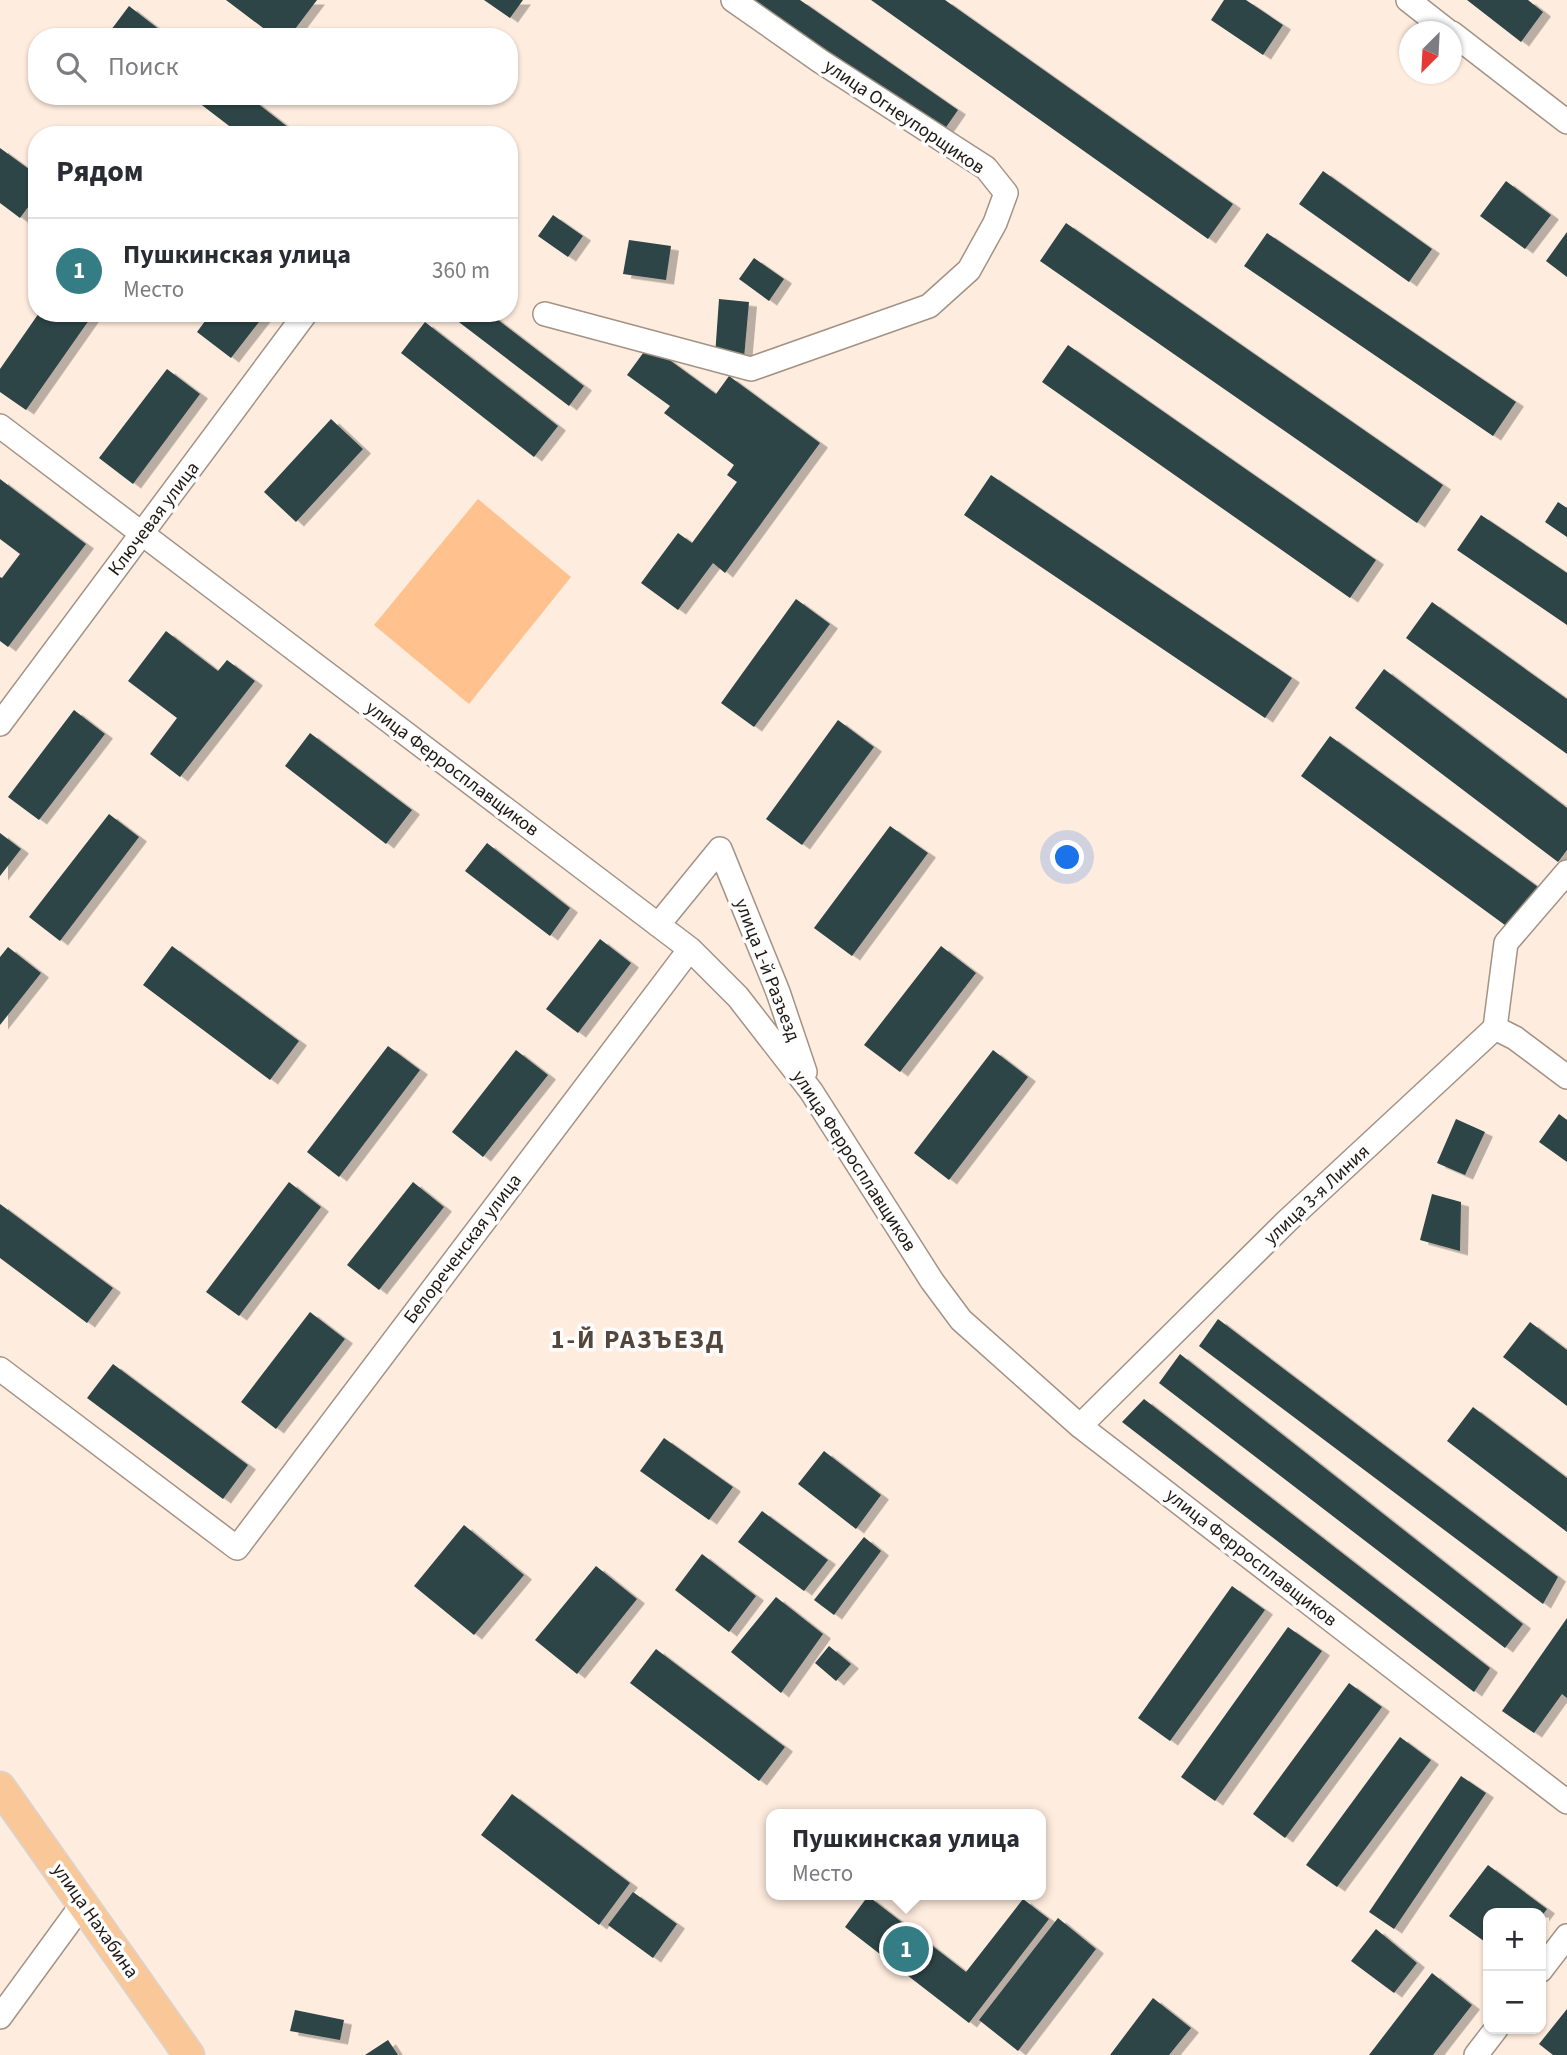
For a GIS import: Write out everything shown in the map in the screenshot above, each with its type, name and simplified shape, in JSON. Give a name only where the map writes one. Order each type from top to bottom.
[{"type":"main road","name":"улица Нахабина","points":[[0,1787],[84,1902],[189,2055]]},
{"type":"street","name":"улица Огнеупорщиков","points":[[545,314],[751,369],[929,306],[969,270],[995,223],[1006,193],[986,169],[820,61],[733,0]]},
{"type":"street","points":[[1420,4],[1438,21]]},
{"type":"street","points":[[1462,41],[1567,122]]},
{"type":"street","name":"Ключевая улица","points":[[0,724],[299,322]]},
{"type":"street","name":"улица Ферросплавщиков","points":[[0,426],[690,949],[738,997],[811,1091],[932,1281],[961,1320],[1080,1426],[1567,1802]]},
{"type":"street","name":"улица 1-й Разъезд","points":[[658,925],[720,849],[778,992],[811,1091]]},
{"type":"street","points":[[1567,872],[1506,943],[1495,1028],[1514,1038],[1567,1077]]},
{"type":"street","name":"Белореченская улица","points":[[0,1369],[237,1548],[690,949]]},
{"type":"street","name":"улица 3-я Линия","points":[[1080,1426],[1287,1221],[1495,1028]]},
{"type":"street","points":[[0,2017],[84,1902]]},
{"type":"street","points":[[1546,1963],[1567,1936]]},
{"type":"street","points":[[1476,2055],[1492,2034]]},
{"type":"shaded area","points":[[478,499],[571,577],[469,704],[374,625]]},
{"type":"building","points":[[226,0],[317,0],[296,28],[263,28]]},
{"type":"building","points":[[484,0],[523,0],[510,18]]},
{"type":"building","points":[[751,0],[800,0],[958,110],[942,133]]},
{"type":"building","points":[[871,0],[945,0],[1233,204],[1208,239]]},
{"type":"building","points":[[1224,0],[1246,0],[1283,25],[1263,55],[1211,20]]},
{"type":"building","points":[[1467,0],[1528,0],[1543,12],[1521,42]]},
{"type":"building","points":[[129,6],[157,28],[112,28]]},
{"type":"building","points":[[202,105],[260,105],[286,126],[229,126]]},
{"type":"building","points":[[0,148],[28,168],[28,207],[20,218],[0,203]]},
{"type":"building","points":[[1323,171],[1432,249],[1409,282],[1299,204]]},
{"type":"building","points":[[1506,181],[1551,215],[1525,249],[1480,216]]},
{"type":"building","points":[[553,215],[583,236],[568,257],[538,236]]},
{"type":"building","points":[[1066,223],[1443,485],[1417,523],[1040,261]]},
{"type":"building","points":[[1567,232],[1567,277],[1546,261]]},
{"type":"building","points":[[1267,233],[1516,402],[1493,436],[1244,266]]},
{"type":"building","points":[[629,240],[671,246],[666,280],[623,274]]},
{"type":"building","points":[[754,258],[784,279],[769,301],[739,279]]},
{"type":"building","points":[[719,299],[749,302],[744,358],[715,356]]},
{"type":"building","points":[[33,322],[88,322],[26,410],[0,392],[0,369]]},
{"type":"building","points":[[204,322],[259,322],[231,358],[197,332]]},
{"type":"building","points":[[425,322],[558,426],[534,457],[401,353]]},
{"type":"building","points":[[459,322],[501,322],[584,386],[569,406]]},
{"type":"building","points":[[649,345],[716,394],[729,376],[820,443],[725,573],[713,563],[678,610],[641,583],[678,533],[692,543],[737,482],[727,475],[734,465],[664,413],[670,406],[627,375]]},
{"type":"building","points":[[1068,345],[1376,560],[1350,598],[1042,382]]},
{"type":"building","points":[[167,369],[200,394],[133,484],[99,458]]},
{"type":"building","points":[[331,419],[363,449],[296,522],[264,492]]},
{"type":"building","points":[[991,475],[1292,678],[1265,718],[964,515]]},
{"type":"building","points":[[0,479],[86,544],[8,647],[0,641],[0,577],[2,578],[20,554],[0,539]]},
{"type":"building","points":[[1558,502],[1567,508],[1567,537],[1545,522]]},
{"type":"building","points":[[1481,515],[1567,573],[1567,625],[1457,550]]},
{"type":"building","points":[[796,599],[830,624],[754,727],[721,703]]},
{"type":"building","points":[[1432,602],[1567,699],[1567,754],[1406,638]]},
{"type":"building","points":[[166,631],[218,671],[227,660],[255,681],[180,777],[150,754],[177,718],[128,681]]},
{"type":"building","points":[[1384,669],[1567,808],[1567,850],[1558,862],[1355,708]]},
{"type":"building","points":[[74,710],[105,734],[39,820],[8,797]]},
{"type":"building","points":[[838,720],[874,747],[802,845],[766,819]]},
{"type":"building","points":[[310,733],[412,810],[386,844],[285,766]]},
{"type":"building","points":[[1330,736],[1538,887],[1509,928],[1301,776]]},
{"type":"building","points":[[109,814],[139,837],[60,941],[29,917]]},
{"type":"building","points":[[890,826],[928,853],[852,956],[814,928]]},
{"type":"building","points":[[0,833],[21,849],[0,876]]},
{"type":"building","points":[[487,843],[570,908],[550,936],[465,871]]},
{"type":"building","points":[[600,939],[631,963],[578,1033],[546,1009]]},
{"type":"building","points":[[172,946],[299,1041],[270,1080],[143,985]]},
{"type":"building","points":[[941,946],[976,973],[900,1072],[864,1045]]},
{"type":"building","points":[[8,947],[41,973],[0,1025],[0,957]]},
{"type":"building","points":[[388,1046],[420,1070],[339,1177],[307,1152]]},
{"type":"building","points":[[516,1050],[548,1075],[483,1157],[452,1132]]},
{"type":"building","points":[[993,1050],[1028,1077],[949,1180],[914,1153]]},
{"type":"building","points":[[1559,1114],[1567,1120],[1567,1162],[1539,1142]]},
{"type":"building","points":[[1456,1119],[1485,1132],[1465,1175],[1437,1163]]},
{"type":"building","points":[[289,1182],[321,1207],[239,1316],[206,1292]]},
{"type":"building","points":[[413,1182],[444,1207],[379,1290],[347,1265]]},
{"type":"building","points":[[1432,1194],[1461,1202],[1460,1251],[1420,1240]]},
{"type":"building","points":[[0,1204],[113,1288],[87,1323],[0,1258]]},
{"type":"building","points":[[310,1312],[345,1339],[276,1429],[241,1402]]},
{"type":"building","points":[[1218,1319],[1558,1577],[1543,1604],[1199,1346]]},
{"type":"building","points":[[1530,1322],[1567,1350],[1567,1406],[1503,1357]]},
{"type":"building","points":[[1180,1354],[1523,1624],[1505,1648],[1159,1383]]},
{"type":"building","points":[[113,1364],[248,1465],[223,1499],[87,1398]]},
{"type":"building","points":[[1144,1399],[1490,1668],[1474,1692],[1122,1422]]},
{"type":"building","points":[[1473,1407],[1567,1478],[1567,1532],[1447,1441]]},
{"type":"building","points":[[664,1438],[733,1487],[709,1520],[640,1471]]},
{"type":"building","points":[[824,1451],[881,1495],[856,1529],[798,1484]]},
{"type":"building","points":[[762,1511],[828,1560],[804,1591],[738,1542]]},
{"type":"building","points":[[464,1525],[524,1575],[474,1635],[414,1586]]},
{"type":"building","points":[[864,1537],[881,1551],[834,1615],[814,1600]]},
{"type":"building","points":[[702,1554],[756,1596],[729,1632],[675,1590]]},
{"type":"building","points":[[596,1566],[637,1599],[577,1674],[535,1640]]},
{"type":"building","points":[[1232,1586],[1265,1610],[1170,1741],[1138,1718]]},
{"type":"building","points":[[776,1597],[823,1634],[781,1693],[731,1652]]},
{"type":"building","points":[[1567,1618],[1567,1698],[1562,1694],[1534,1733],[1502,1711]]},
{"type":"building","points":[[1288,1627],[1322,1651],[1215,1801],[1181,1777]]},
{"type":"building","points":[[829,1646],[851,1664],[836,1681],[815,1663]]},
{"type":"building","points":[[656,1649],[785,1747],[759,1781],[630,1683]]},
{"type":"building","points":[[1349,1683],[1382,1707],[1285,1838],[1253,1814]]},
{"type":"building","points":[[1400,1737],[1431,1760],[1337,1887],[1306,1865]]},
{"type":"building","points":[[1461,1776],[1486,1793],[1394,1929],[1369,1912]]},
{"type":"building","points":[[512,1794],[630,1883],[599,1925],[481,1835]]},
{"type":"building","points":[[1488,1865],[1546,1908],[1483,1908],[1483,1940],[1449,1916]]},
{"type":"building","points":[[633,1892],[677,1924],[653,1958],[608,1925]]},
{"type":"building","points":[[865,1900],[873,1900],[966,1972],[1022,1900],[1049,1919],[969,2023],[845,1927]]},
{"type":"building","points":[[1058,1918],[1096,1949],[1018,2051],[979,2020]]},
{"type":"building","points":[[1376,1929],[1417,1963],[1394,1993],[1351,1961]]},
{"type":"building","points":[[1432,1973],[1472,2005],[1433,2055],[1369,2055]]},
{"type":"building","points":[[1153,1998],[1191,2028],[1169,2055],[1110,2055]]},
{"type":"building","points":[[1567,2009],[1567,2055],[1553,2055],[1539,2044]]},
{"type":"building","points":[[295,2010],[344,2020],[340,2040],[290,2031]]},
{"type":"building","points":[[388,2040],[398,2055],[365,2055]]},
{"type":"place","name":"Пушкинская улица","points":[[906,1949]]},
{"type":"district","name":"1-Й РАЗЪЕЗД","points":[[638,1339]]}]
